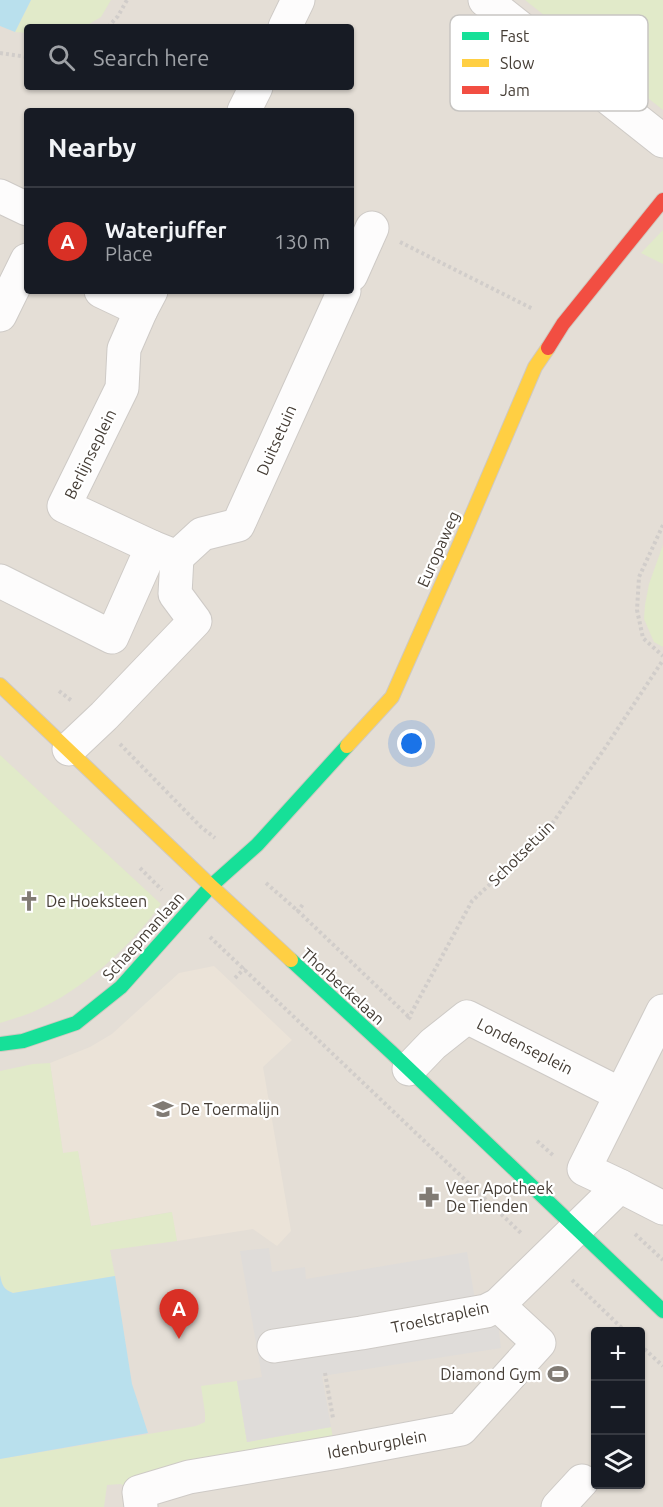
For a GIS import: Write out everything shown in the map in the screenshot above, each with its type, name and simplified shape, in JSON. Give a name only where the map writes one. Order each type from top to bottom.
[{"type":"street","points":[[286,24],[298,0]]},
{"type":"street","points":[[485,0],[504,15]]},
{"type":"street","points":[[246,108],[254,90]]},
{"type":"street","points":[[625,111],[663,141]]},
{"type":"street","points":[[0,196],[24,208]]},
{"type":"street","name":"Europaweg","points":[[211,886],[257,845],[392,696],[535,367],[563,324],[663,200]]},
{"type":"street","points":[[354,268],[372,228]]},
{"type":"street","points":[[0,315],[24,266]]},
{"type":"street","name":"Berlijnseplein","points":[[114,294],[146,301],[124,349],[122,388],[64,506],[165,552]]},
{"type":"street","name":"Duitsetuin","points":[[0,581],[112,637],[165,552],[202,534],[238,525],[343,294]]},
{"type":"street","points":[[69,749],[99,722],[195,621],[175,594],[165,552]]},
{"type":"street","name":"Thorbeckelaan","points":[[0,685],[663,1311]]},
{"type":"street","name":"Schaepmanlaan","points":[[0,1044],[23,1041],[76,1023],[121,987],[211,886]]},
{"type":"street","points":[[663,1011],[584,1169],[612,1195],[663,1208]]},
{"type":"street","name":"Londenseplein","points":[[400,1061],[433,1044],[467,1017],[620,1094]]},
{"type":"street","name":"Troelstraplein","points":[[274,1346],[486,1311],[498,1305],[612,1195]]},
{"type":"street","name":"Idenburgplein","points":[[141,1507],[139,1492],[189,1477],[461,1429],[539,1343],[498,1305]]},
{"type":"street","points":[[558,1507],[582,1480]]},
{"type":"path","points":[[111,24],[127,0]]},
{"type":"path","points":[[0,53],[24,57]]},
{"type":"path","points":[[372,228],[563,324]]},
{"type":"path","points":[[663,525],[639,577],[637,610],[644,638],[663,658]]},
{"type":"path","name":"Schotsetuin","points":[[400,1061],[409,1018],[472,901],[547,831],[605,748],[663,658]]},
{"type":"path","name":"Thorbeckelaan","points":[[54,688],[99,722],[201,826],[298,911],[433,1044]]},
{"type":"path","points":[[136,864],[621,1327]]},
{"type":"path","points":[[535,1139],[561,1163]]},
{"type":"path","points":[[612,1195],[663,1260]]},
{"type":"path","points":[[320,1338],[339,1452]]},
{"type":"path","points":[[645,1350],[663,1366]]},
{"type":"shaded area","points":[[0,0],[663,0],[663,1507],[0,1507]]},
{"type":"shaded area","name":"De Toermalijn","points":[[214,966],[292,1040],[263,1067],[291,1231],[277,1246],[253,1229],[177,1241],[171,1212],[91,1226],[78,1152],[63,1154],[50,1063],[90,1047],[112,1034],[179,973]]},
{"type":"shaded area","points":[[269,1248],[272,1272],[305,1267],[306,1279],[467,1252],[475,1300],[498,1324],[501,1348],[322,1376],[331,1427],[247,1442],[237,1381],[262,1377],[240,1251]]},
{"type":"green space","points":[[31,0],[111,0],[101,17],[89,24],[24,24],[24,33],[15,32]]},
{"type":"green space","points":[[525,0],[663,0],[663,110],[648,98],[648,15],[544,15]]},
{"type":"green space","points":[[663,230],[663,264],[641,253]]},
{"type":"green space","points":[[663,545],[663,647],[654,642],[644,619],[649,584]]},
{"type":"green space","points":[[0,755],[161,904],[121,951],[88,979],[53,1002],[31,1013],[0,1023]]},
{"type":"green space","points":[[50,1063],[63,1153],[78,1151],[91,1226],[172,1212],[177,1241],[110,1250],[115,1276],[13,1293],[3,1286],[0,1275],[0,1071]]},
{"type":"green space","points":[[237,1381],[247,1442],[331,1427],[333,1438],[129,1489],[121,1484],[107,1485],[104,1507],[0,1507],[0,1459],[196,1426],[205,1422],[201,1386]]},
{"type":"water","points":[[0,0],[31,0],[15,32],[0,26]]},
{"type":"water","points":[[0,1275],[3,1286],[13,1293],[115,1276],[132,1384],[148,1433],[0,1459]]},
{"type":"traffic: fast","points":[[0,1044],[23,1041],[76,1023],[121,987],[211,886],[257,845],[347,746]]},
{"type":"traffic: fast","points":[[291,960],[663,1311]]},
{"type":"traffic: slow","points":[[347,746],[392,697],[535,367],[548,348]]},
{"type":"traffic: slow","points":[[0,685],[291,960]]},
{"type":"traffic: jam","points":[[548,348],[563,324],[663,200]]},
{"type":"place","name":"De Hoeksteen","points":[[29,901]]},
{"type":"place","name":"De Toermalijn","points":[[163,1109]]},
{"type":"place","name":"Veer Apotheek De Tienden","points":[[429,1197]]},
{"type":"place","name":"Waterjuffer","points":[[179,1339]]},
{"type":"place","name":"Diamond Gym","points":[[558,1374]]}]
